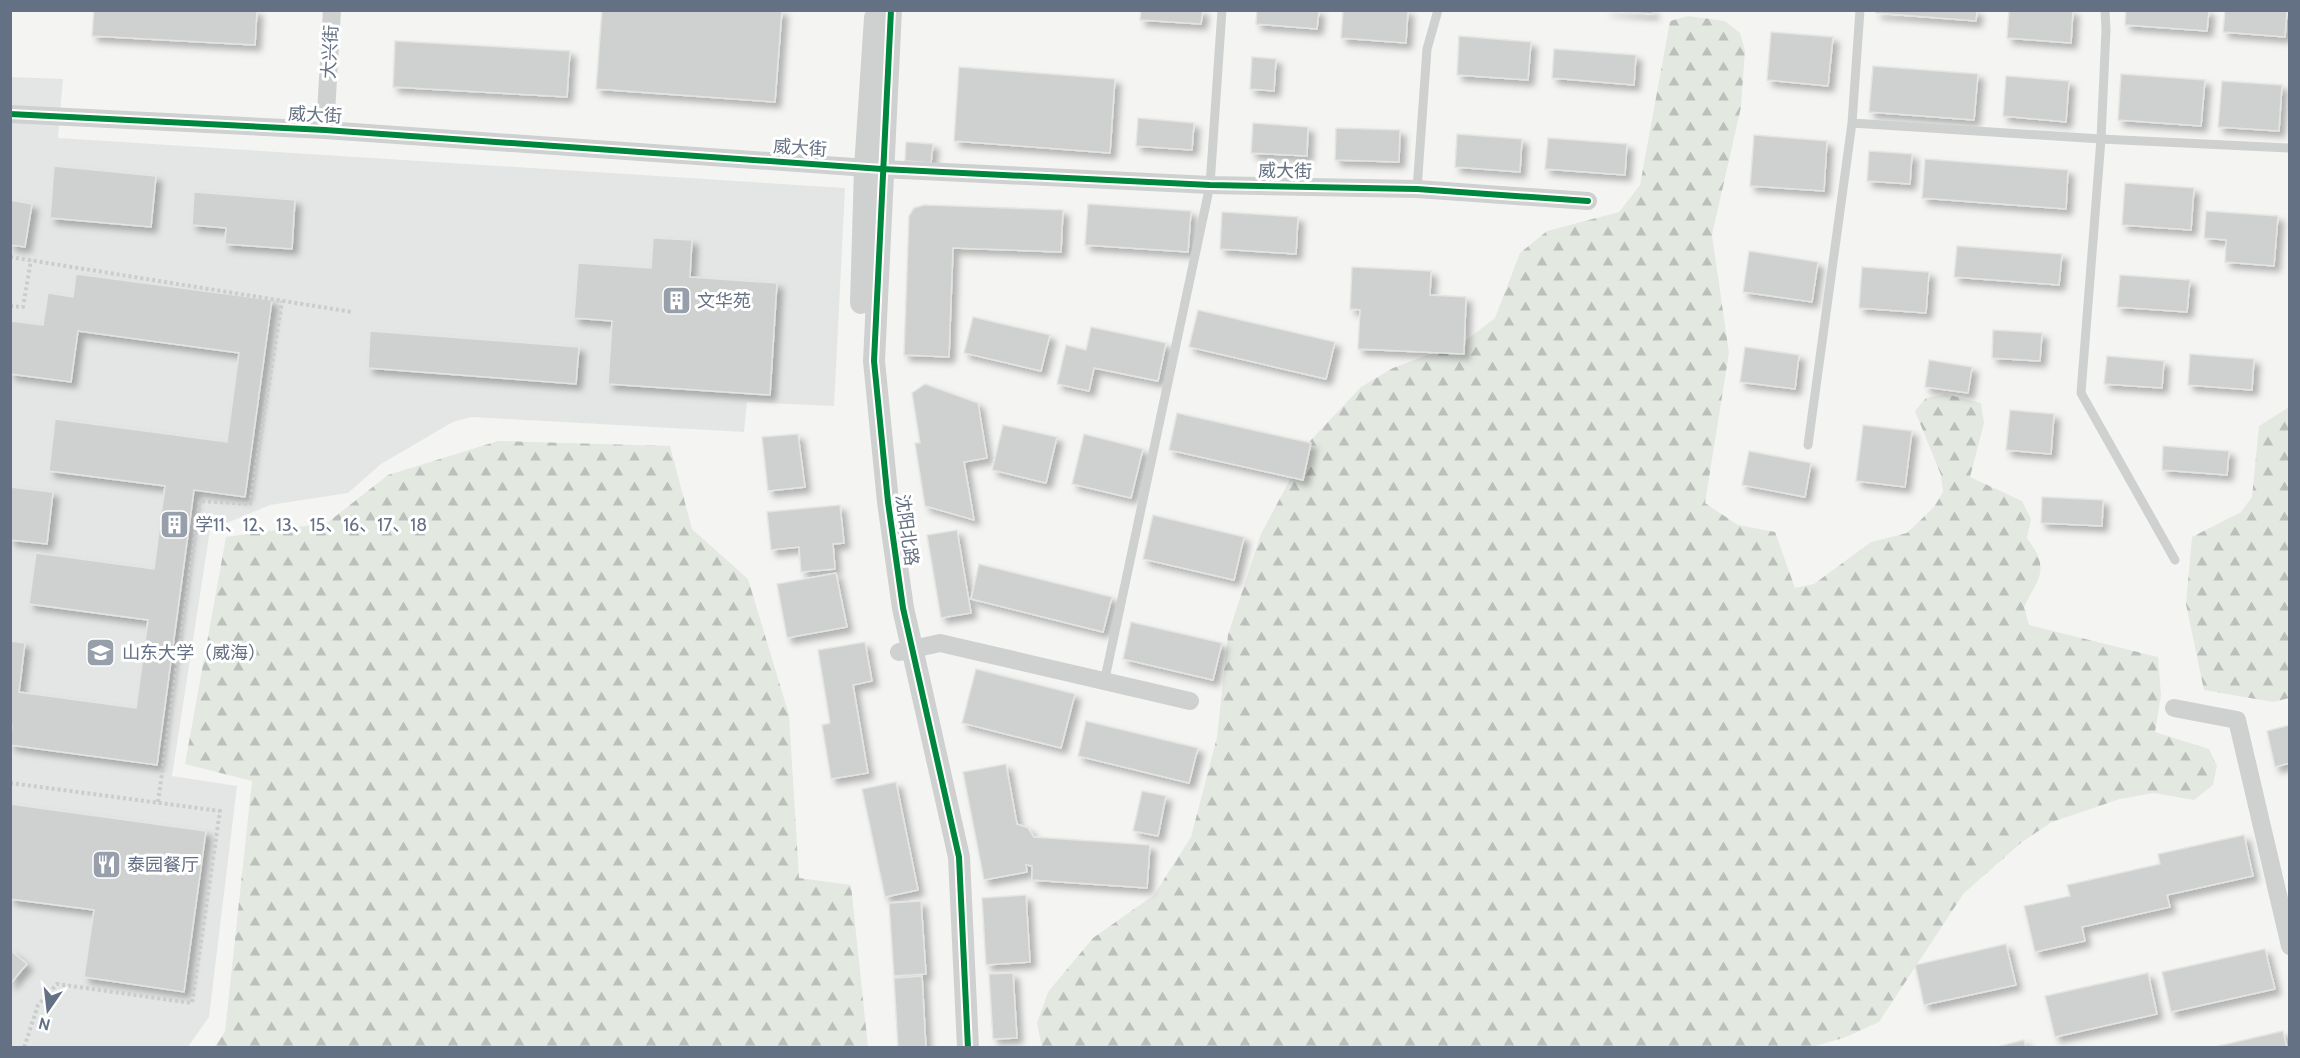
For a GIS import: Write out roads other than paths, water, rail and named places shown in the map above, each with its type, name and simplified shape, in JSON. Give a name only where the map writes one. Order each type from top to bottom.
[{"type":"street","name":"大兴街","points":[[325,130],[332,10]]},
{"type":"street","name":"沈阳北路","points":[[874,168],[876,10]]},
{"type":"street","name":"沈阳北路","points":[[891,10],[874,168],[860,358],[874,500],[892,617],[905,650],[959,857],[968,1047]]},
{"type":"street","name":"威大街","points":[[10,114],[325,130],[874,168],[1210,185],[1417,189],[1588,201]]},
{"type":"street","points":[[905,650],[940,643],[1190,701]]},
{"type":"street","name":"沈阳北路","points":[[905,650],[947,873],[954,1047]]},
{"type":"street","points":[[2174,708],[2237,720],[2289,946]]},
{"type":"lane","points":[[1104,682],[1210,185],[1222,10]]},
{"type":"lane","points":[[1417,189],[1427,49],[1438,10]]},
{"type":"lane","points":[[1808,445],[1852,123],[1860,10]]},
{"type":"lane","points":[[2105,10],[2101,139],[2081,393],[2175,560]]},
{"type":"lane","points":[[1852,123],[2289,148]]},
{"type":"place","name":"文华苑","points":[[676,301]]},
{"type":"place","name":"学11、12、13、15、16、17、18","points":[[174,525]]},
{"type":"place","name":"山东大学（威海）","points":[[101,653]]},
{"type":"place","name":"泰园餐厅","points":[[106,865]]}]
